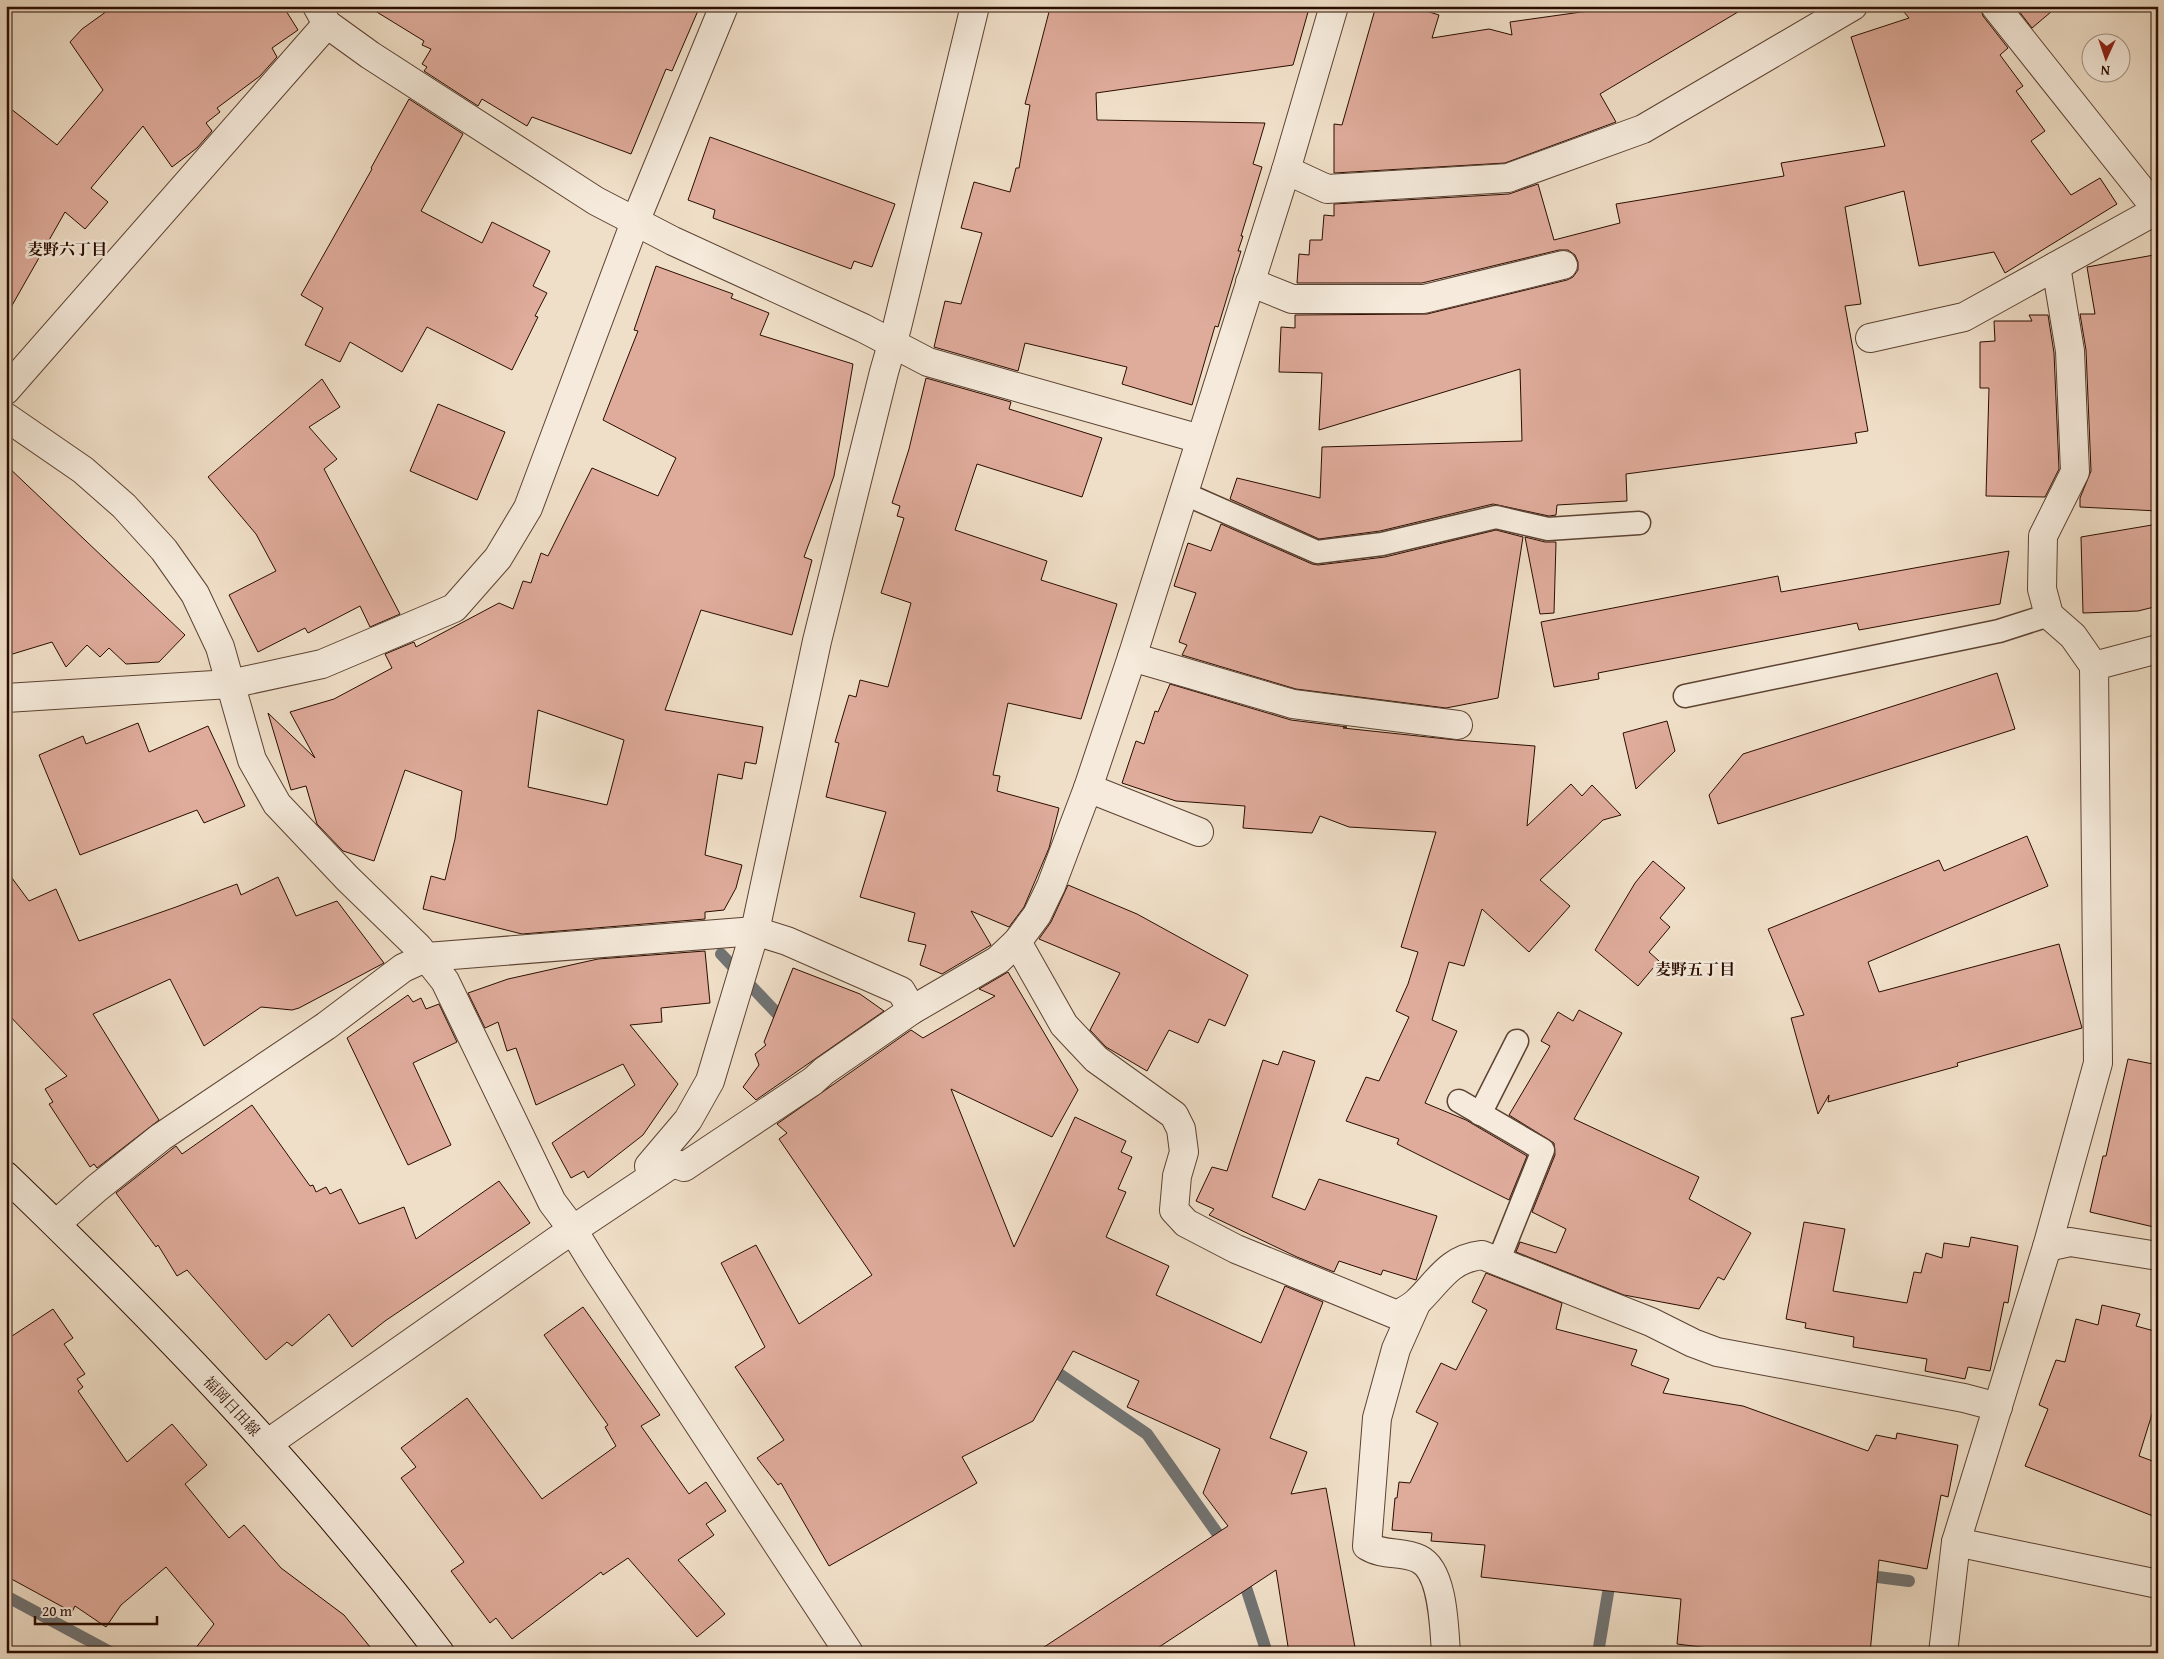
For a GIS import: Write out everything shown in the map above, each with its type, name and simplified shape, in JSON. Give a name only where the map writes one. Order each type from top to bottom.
[{"type":"street","points":[[6,698],[230,684],[322,664],[454,608],[492,565],[528,508],[635,222],[724,6]]},
{"type":"street","points":[[975,6],[893,342],[817,640],[755,931],[710,1080],[688,1120],[649,1166],[673,1163],[684,1167],[722,1143],[912,1010],[998,960],[1017,942],[1037,915],[1051,886],[1088,788],[1132,657],[1286,170],[1334,6]]},
{"type":"street","points":[[1286,170],[1327,189],[1508,178],[1643,129],[1853,6]]},
{"type":"street","points":[[1870,338],[1964,317],[2056,266],[2156,205],[1995,6]]},
{"type":"street","points":[[6,390],[322,15],[370,55],[596,201],[635,222],[893,342],[928,362],[1200,439]]},
{"type":"street","points":[[1250,282],[1292,299],[1424,299],[1563,265]]},
{"type":"street","points":[[1943,1653],[1956,1542],[2046,1247],[2098,1062],[2094,666],[2073,636],[2049,615],[2042,589],[2043,536],[2075,472],[2070,351],[2056,266]]},
{"type":"street","points":[[6,417],[83,470],[124,506],[164,550],[195,594],[220,647],[252,760],[277,804],[347,878],[427,956],[444,981],[552,1202],[573,1230],[849,1653]]},
{"type":"street","points":[[2094,666],[2158,649]]},
{"type":"street","points":[[1132,657],[1293,704],[1458,725]]},
{"type":"street","points":[[1088,788],[1199,832]]},
{"type":"street","points":[[56,1224],[97,1188],[161,1137],[326,1026],[403,968],[427,956],[755,931],[787,941],[901,991],[912,1010]]},
{"type":"street","points":[[1017,942],[1064,1025],[1096,1059],[1174,1115],[1181,1129],[1184,1152],[1177,1176],[1174,1210],[1186,1223],[1236,1249],[1397,1315],[1416,1304]]},
{"type":"street","points":[[267,1444],[573,1230],[673,1163]]},
{"type":"street","name":"福岡日田線","points":[[6,1176],[102,1268],[267,1444],[389,1584],[440,1653]]},
{"type":"street","points":[[2046,1247],[2070,1242],[2158,1256]]},
{"type":"street","points":[[1446,1653],[1440,1593],[1434,1576],[1427,1566],[1419,1559],[1382,1552],[1368,1546],[1377,1418],[1396,1348],[1416,1304],[1448,1268],[1469,1257],[1482,1255],[1651,1322],[1717,1352],[1964,1398],[1998,1407]]},
{"type":"street","points":[[1956,1542],[2158,1584]]},
{"type":"lane","points":[[1183,493],[1317,552],[1382,544],[1496,517],[1548,529],[1639,523]]},
{"type":"lane","points":[[1685,696],[1999,632],[2049,615]]},
{"type":"lane","points":[[1480,1114],[1517,1041]]},
{"type":"lane","points":[[1459,1101],[1543,1150],[1498,1262]]},
{"type":"building","points":[[114,6],[283,6],[298,30],[272,48],[277,57],[260,76],[217,108],[220,112],[206,123],[212,131],[197,148],[172,167],[143,126],[91,188],[108,202],[85,229],[65,212],[6,316],[6,105],[57,145],[103,90],[70,42],[82,29]]},
{"type":"building","points":[[367,6],[700,6],[672,71],[666,69],[631,154],[532,117],[527,126],[482,99],[478,106],[424,71],[427,67],[422,64],[431,49],[422,45],[424,41]]},
{"type":"building","points":[[1068,6],[1290,6],[1308,12],[1293,65],[1096,93],[1097,120],[1265,123],[1253,164],[1262,167],[1241,236],[1243,236],[1238,251],[1241,251],[1218,327],[1215,326],[1192,405],[1122,384],[1127,367],[1025,343],[1018,371],[934,347],[945,301],[961,304],[982,233],[961,228],[974,182],[1010,192],[1016,168],[1019,168],[1030,105],[1025,104],[1050,8],[1067,11]]},
{"type":"building","points":[[1376,6],[1410,6],[1439,15],[1432,38],[1489,29],[1512,35],[1510,22],[1624,6],[1748,6],[1600,94],[1616,122],[1505,163],[1334,173],[1334,124],[1342,125]]},
{"type":"building","points":[[1899,6],[1980,6],[1983,16],[2008,48],[2000,55],[2023,86],[2016,91],[2045,131],[2031,141],[2071,195],[2100,178],[2117,204],[2005,273],[1994,252],[1919,266],[1904,191],[1845,207],[1861,304],[1845,306],[1868,431],[1855,433],[1857,443],[1626,474],[1627,501],[1557,505],[1556,515],[1549,516],[1493,504],[1380,531],[1319,539],[1230,499],[1237,478],[1320,498],[1322,447],[1522,441],[1520,369],[1319,430],[1322,373],[1279,372],[1281,327],[1295,328],[1295,315],[1427,314],[1567,280],[1573,277],[1578,270],[1578,262],[1575,255],[1568,250],[1559,250],[1422,283],[1297,283],[1299,254],[1309,255],[1310,240],[1322,240],[1324,215],[1334,216],[1334,204],[1509,194],[1538,184],[1554,240],[1620,223],[1616,204],[1784,176],[1781,163],[1885,146],[1851,37],[1909,18]]},
{"type":"building","points":[[2015,6],[2058,6],[2032,28]]},
{"type":"building","points":[[409,99],[463,134],[421,211],[482,243],[492,222],[550,251],[533,286],[547,293],[535,316],[538,317],[512,370],[427,327],[402,372],[350,342],[340,362],[305,345],[323,308],[301,295]]},
{"type":"building","points":[[710,137],[895,204],[872,267],[854,261],[851,269],[713,218],[715,210],[688,200]]},
{"type":"building","points":[[2154,255],[2158,277],[2158,511],[2080,507],[2080,498],[2091,471],[2086,350],[2080,314],[2095,314],[2087,267]]},
{"type":"building","points":[[656,266],[733,294],[731,298],[769,313],[760,335],[853,364],[834,476],[804,557],[812,560],[792,635],[701,610],[665,710],[763,727],[756,764],[745,762],[742,779],[718,774],[705,855],[742,865],[736,888],[724,910],[705,912],[705,919],[522,934],[423,909],[431,876],[445,880],[455,839],[462,791],[405,770],[374,861],[343,851],[317,824],[306,786],[291,790],[268,713],[315,758],[290,712],[334,699],[392,668],[385,654],[414,642],[416,647],[499,603],[513,609],[523,581],[531,583],[541,553],[548,556],[592,468],[658,496],[676,458],[603,420],[638,331],[634,330]],"holes":[[[538,710],[624,740],[607,805],[528,787]]]},
{"type":"building","points":[[2029,315],[2048,315],[2054,353],[2059,469],[2045,497],[1986,496],[1989,388],[1980,388],[1980,342],[1995,341],[1994,321],[2032,321]]},
{"type":"building","points":[[926,378],[1011,402],[1009,409],[1102,438],[1082,497],[977,464],[955,530],[1047,561],[1041,580],[1117,604],[1081,719],[1008,703],[993,775],[1000,776],[997,791],[1059,808],[1049,848],[1024,907],[1009,927],[971,911],[991,945],[942,974],[920,965],[926,945],[908,941],[915,913],[860,897],[886,812],[826,797],[839,743],[835,742],[849,695],[856,697],[860,680],[888,687],[911,603],[881,593],[904,518],[897,516],[900,506],[892,503],[909,449]]},
{"type":"building","points":[[322,379],[340,407],[309,427],[337,459],[324,469],[400,614],[370,627],[360,606],[308,633],[305,628],[258,652],[229,595],[276,571],[256,534],[208,477]]},
{"type":"building","points":[[438,404],[505,432],[477,500],[410,471]]},
{"type":"building","points":[[6,465],[185,635],[159,662],[126,664],[109,648],[100,657],[87,645],[66,667],[52,642],[6,656]]},
{"type":"building","points":[[1221,524],[1318,565],[1385,557],[1496,530],[1523,537],[1498,698],[1446,708],[1296,689],[1182,655],[1187,645],[1179,642],[1196,593],[1174,586],[1188,543],[1211,551]]},
{"type":"building","points":[[2158,524],[2158,606],[2138,611],[2083,613],[2081,537]]},
{"type":"building","points":[[1525,537],[1545,542],[1556,542],[1554,613],[1540,614]]},
{"type":"building","points":[[2009,551],[2000,604],[1859,630],[1857,623],[1598,673],[1599,679],[1554,687],[1541,622],[1778,576],[1781,592]]},
{"type":"building","points":[[1997,673],[2015,729],[1718,824],[1709,795],[1743,754]]},
{"type":"building","points":[[1170,684],[1291,720],[1347,727],[1343,728],[1535,746],[1527,826],[1571,784],[1582,796],[1592,785],[1621,815],[1603,820],[1540,880],[1570,906],[1529,952],[1482,909],[1464,966],[1449,962],[1432,1020],[1457,1031],[1425,1103],[1466,1120],[1527,1156],[1509,1200],[1397,1144],[1399,1139],[1346,1121],[1366,1077],[1379,1081],[1409,1017],[1396,1011],[1408,984],[1418,952],[1401,947],[1436,832],[1349,827],[1320,816],[1312,833],[1243,828],[1245,806],[1176,801],[1122,783],[1136,741],[1144,744],[1155,711],[1158,712]]},
{"type":"building","points":[[1667,721],[1675,751],[1636,789],[1623,733]]},
{"type":"building","points":[[138,723],[149,752],[208,726],[245,806],[204,823],[197,810],[80,855],[39,755],[83,736],[86,744]]},
{"type":"building","points":[[2027,836],[2048,886],[1868,962],[1879,992],[2059,944],[2082,1028],[1957,1063],[1958,1066],[1828,1102],[1829,1095],[1818,1114],[1791,1018],[1804,1015],[1768,929],[1939,860],[1944,871]]},
{"type":"building","points":[[1653,861],[1685,888],[1660,918],[1670,927],[1649,952],[1659,961],[1638,986],[1595,950],[1635,883]]},
{"type":"building","points":[[6,870],[29,901],[56,889],[79,941],[237,884],[241,895],[278,877],[296,916],[337,901],[384,963],[299,1008],[292,1010],[261,1007],[204,1046],[170,979],[93,1014],[159,1120],[97,1168],[94,1164],[90,1167],[49,1104],[53,1102],[45,1089],[67,1076],[6,1012]]},
{"type":"building","points":[[1068,885],[1137,914],[1248,975],[1225,1026],[1209,1019],[1198,1043],[1169,1030],[1147,1071],[1106,1047],[1090,1030],[1120,973],[1039,939],[1051,922]]},
{"type":"building","points":[[705,951],[710,1003],[661,1008],[662,1022],[630,1025],[678,1084],[643,1135],[588,1178],[584,1171],[571,1178],[552,1143],[635,1085],[623,1064],[536,1105],[516,1048],[507,1051],[498,1022],[485,1028],[468,993],[508,979],[598,959]]},
{"type":"building","points":[[793,968],[860,994],[884,1011],[756,1100],[743,1087],[759,1065],[755,1054],[766,1045],[764,1042]]},
{"type":"building","points":[[1008,972],[1078,1090],[1052,1137],[951,1089],[1014,1247],[1075,1117],[1126,1141],[1121,1152],[1132,1157],[1118,1189],[1126,1192],[1106,1237],[1169,1266],[1156,1295],[1261,1343],[1285,1286],[1323,1302],[1270,1438],[1307,1452],[1291,1494],[1326,1488],[1356,1653],[1289,1653],[1276,1570],[1150,1653],[1035,1653],[1228,1526],[1203,1493],[1220,1449],[1127,1407],[1139,1381],[1073,1351],[1033,1421],[962,1457],[977,1483],[829,1566],[781,1483],[778,1485],[757,1458],[784,1440],[735,1367],[765,1347],[721,1263],[756,1245],[799,1324],[872,1275],[779,1139],[787,1133],[777,1124],[911,1030],[923,1038],[995,996],[979,989]]},
{"type":"building","points":[[408,995],[413,1002],[421,998],[426,1009],[439,1004],[457,1042],[413,1063],[451,1145],[408,1165],[347,1038]]},
{"type":"building","points":[[1579,1010],[1622,1033],[1574,1119],[1699,1177],[1689,1199],[1751,1233],[1724,1280],[1718,1277],[1699,1309],[1624,1295],[1516,1252],[1520,1242],[1556,1253],[1566,1229],[1532,1212],[1555,1155],[1554,1143],[1509,1115],[1550,1046],[1541,1041],[1558,1012],[1573,1021]]},
{"type":"building","points":[[1283,1051],[1315,1061],[1272,1197],[1305,1210],[1319,1179],[1437,1216],[1416,1280],[1383,1270],[1381,1275],[1339,1261],[1334,1272],[1297,1257],[1209,1215],[1214,1209],[1196,1201],[1212,1167],[1227,1171],[1263,1060],[1278,1065]]},
{"type":"building","points":[[2128,1059],[2158,1065],[2158,1228],[2090,1212],[2103,1156],[2106,1156]]},
{"type":"building","points":[[252,1105],[310,1186],[313,1185],[316,1192],[326,1187],[330,1194],[341,1189],[359,1224],[404,1207],[416,1239],[499,1181],[530,1223],[385,1321],[352,1347],[329,1314],[292,1346],[287,1342],[266,1360],[187,1270],[177,1276],[158,1245],[156,1247],[116,1193],[176,1146],[182,1154]]},
{"type":"building","points":[[1804,1222],[1845,1229],[1833,1291],[1907,1303],[1914,1272],[1921,1273],[1926,1253],[1942,1258],[1944,1243],[1969,1247],[1971,1237],[2018,1246],[2008,1303],[2004,1302],[1990,1371],[1968,1367],[1965,1379],[1925,1371],[1927,1359],[1853,1347],[1854,1337],[1805,1328],[1806,1323],[1786,1319]]},
{"type":"building","points":[[1486,1273],[1562,1303],[1556,1329],[1637,1350],[1631,1365],[1669,1379],[1663,1393],[1743,1406],[1868,1451],[1876,1435],[1896,1439],[1897,1433],[1958,1445],[1948,1497],[1941,1495],[1927,1569],[1879,1560],[1870,1653],[1748,1653],[1677,1644],[1681,1599],[1481,1577],[1485,1545],[1431,1541],[1432,1533],[1392,1530],[1395,1498],[1397,1498],[1399,1482],[1410,1483],[1438,1423],[1416,1412],[1441,1363],[1456,1370],[1487,1310],[1472,1302]]},
{"type":"building","points":[[2102,1305],[2140,1314],[2136,1326],[2158,1332],[2158,1395],[2139,1456],[2158,1463],[2158,1518],[2025,1466],[2048,1409],[2039,1405],[2056,1360],[2065,1362],[2076,1319],[2098,1325]]},
{"type":"building","points":[[583,1307],[660,1415],[641,1426],[689,1494],[706,1482],[726,1511],[706,1524],[714,1535],[678,1560],[725,1614],[697,1637],[628,1558],[603,1575],[601,1572],[512,1639],[496,1618],[490,1623],[451,1571],[464,1562],[401,1478],[416,1467],[401,1448],[467,1398],[542,1499],[616,1446],[605,1427],[608,1425],[544,1335]]},
{"type":"building","points":[[53,1309],[73,1338],[64,1344],[85,1374],[77,1379],[83,1387],[78,1391],[127,1462],[172,1424],[207,1465],[185,1484],[229,1538],[244,1525],[281,1568],[344,1615],[375,1653],[192,1653],[214,1624],[166,1567],[121,1605],[106,1627],[75,1606],[72,1612],[6,1576],[6,1340]]},
{"type":"waterway","points":[[721,954],[786,1023]]},
{"type":"waterway","points":[[1046,1365],[1147,1434],[1227,1547]]},
{"type":"waterway","points":[[1242,1575],[1267,1653]]},
{"type":"waterway","points":[[1598,1653],[1611,1575]]},
{"type":"waterway","points":[[1862,1575],[1909,1581]]},
{"type":"waterway","points":[[6,1596],[112,1653]]},
{"type":"district","name":"麦野六丁目","points":[[67,249]]},
{"type":"district","name":"麦野五丁目","points":[[1695,969]]}]
